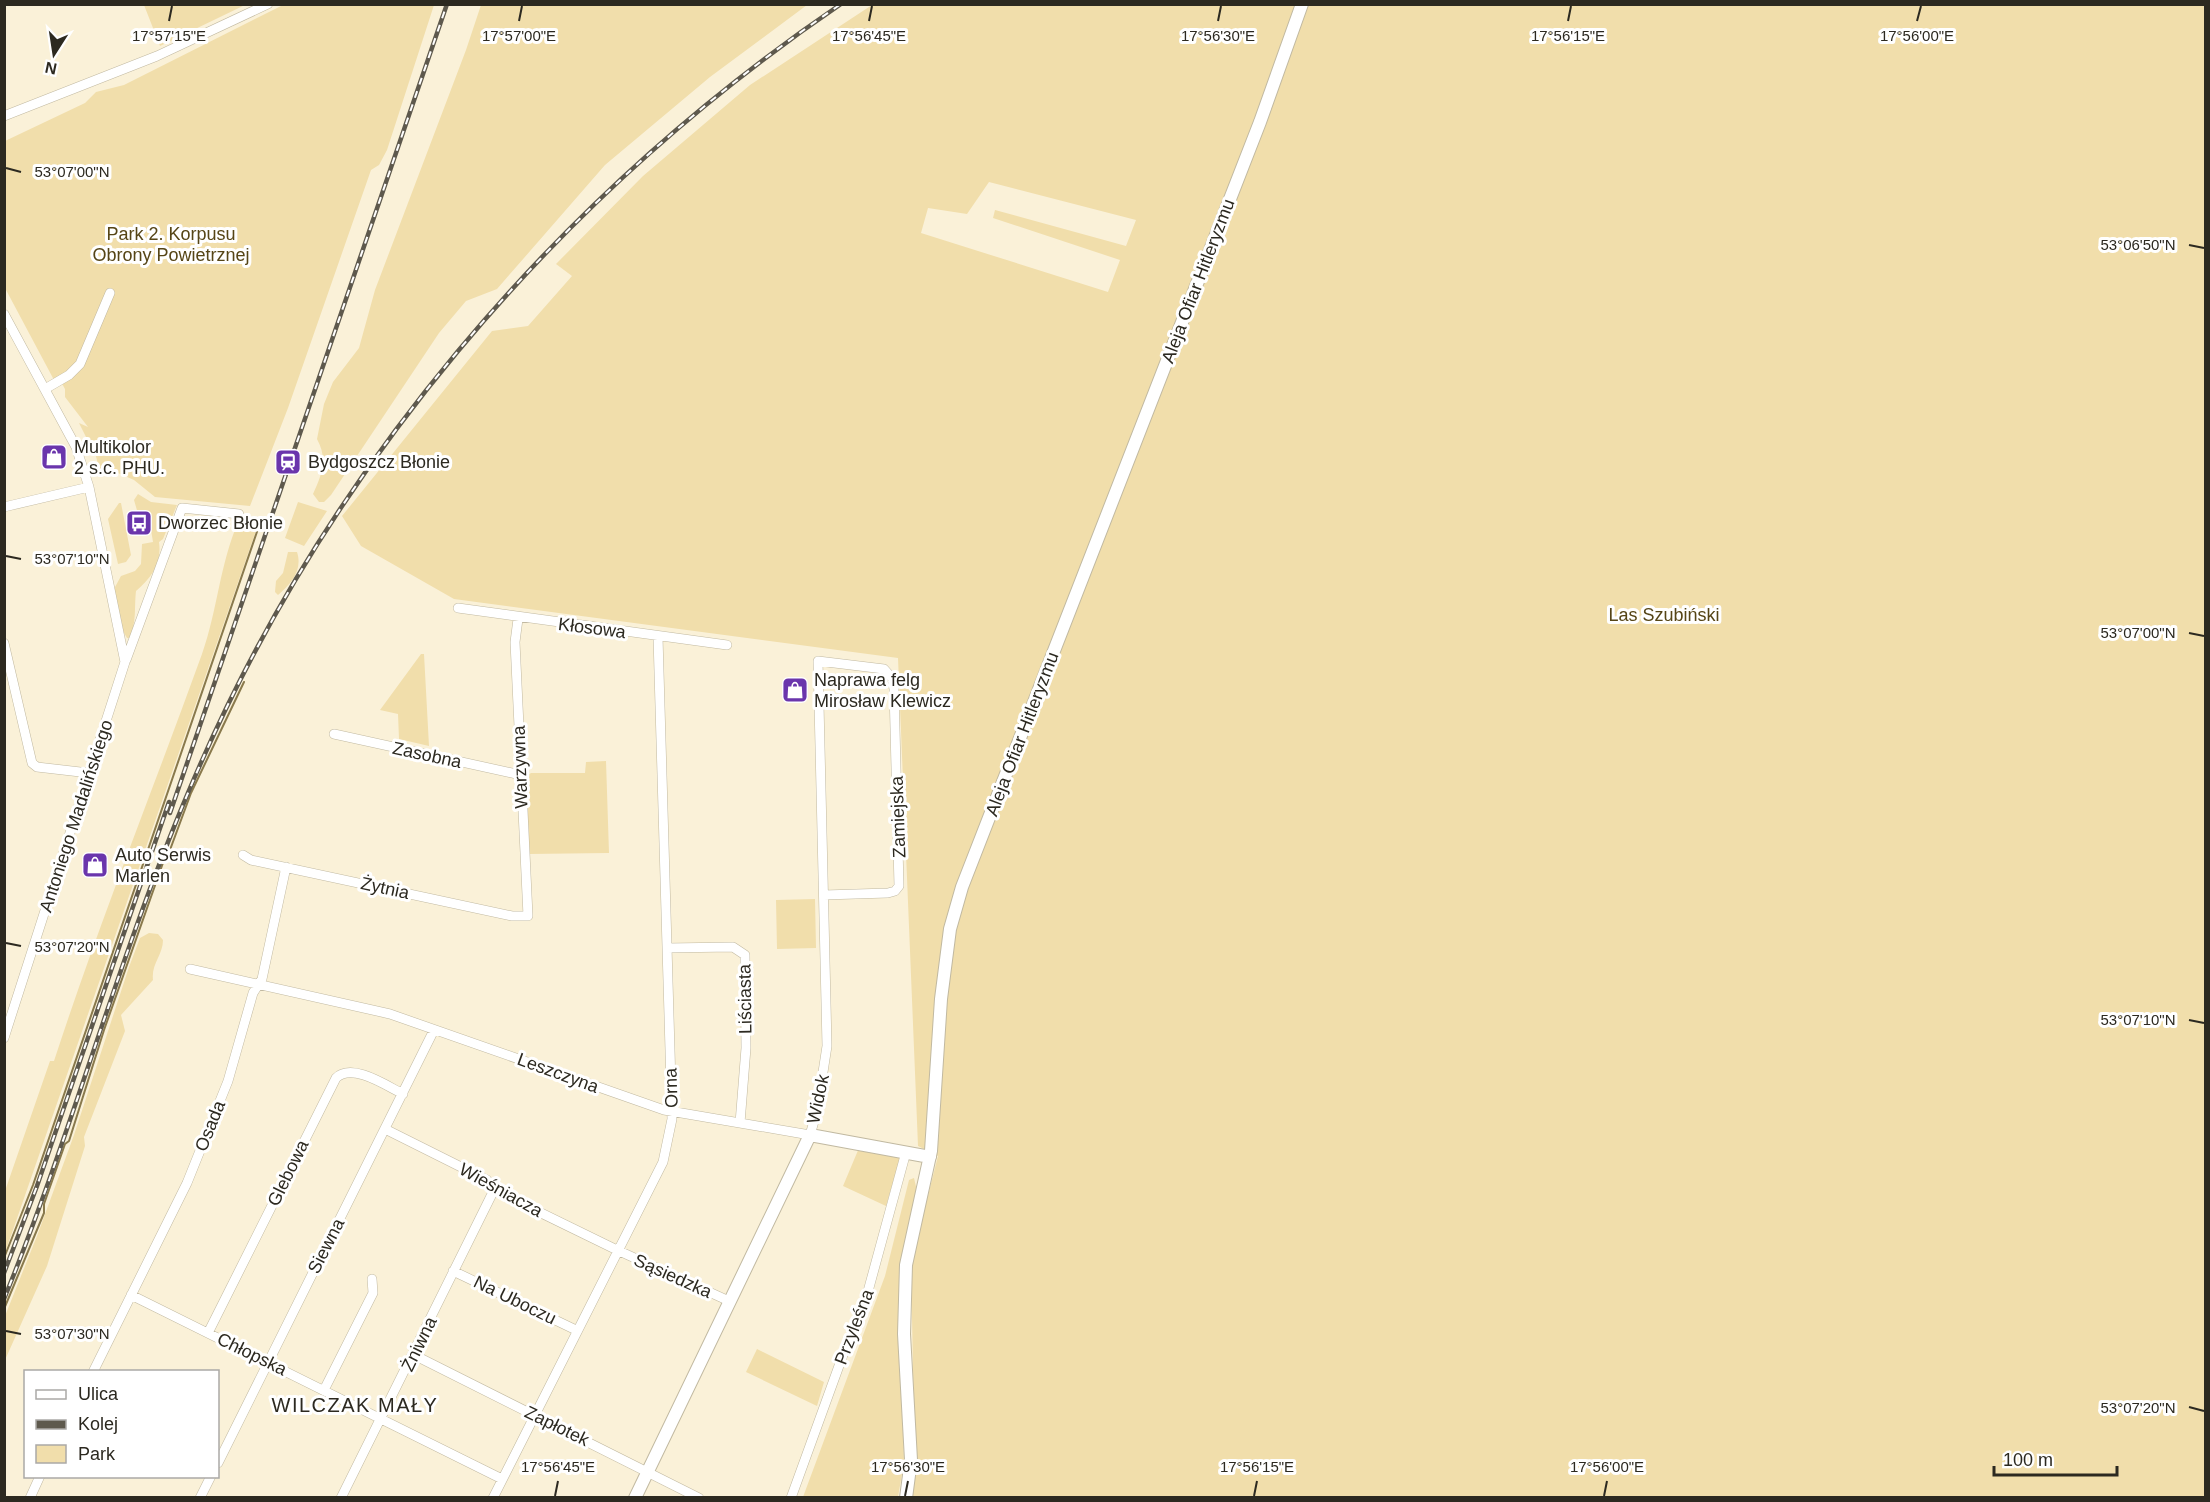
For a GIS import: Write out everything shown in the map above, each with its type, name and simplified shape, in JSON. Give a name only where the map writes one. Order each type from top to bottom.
[{"type":"street","points":[[4,116],[165,52],[268,4]]},
{"type":"street","name":"Aleja Ofiar Hitleryzmu","points":[[906,1497],[911,1460],[904,1334],[906,1265],[930,1156],[941,999],[950,929],[962,887],[1260,122],[1302,4]]},
{"type":"street","points":[[45,389],[69,375],[80,364],[110,292]]},
{"type":"street","name":"Antoniego Madalińskiego","points":[[4,314],[74,442],[88,487],[125,662]]},
{"type":"street","points":[[4,507],[88,487]]},
{"type":"street","name":"Antoniego Madalińskiego","points":[[4,1038],[125,662],[182,508],[238,514]]},
{"type":"street","name":"Kłosowa","points":[[458,608],[518,619],[727,645]]},
{"type":"street","name":"Warzywna","points":[[518,619],[515,642],[528,916]]},
{"type":"street","name":"Orna","points":[[493,1497],[664,1159],[672,1119],[658,637]]},
{"type":"street","points":[[4,643],[32,763],[38,767],[89,773]]},
{"type":"street","name":"Widok","points":[[635,1497],[810,1135],[817,1111],[827,1050],[818,661],[854,664],[887,671]]},
{"type":"street","name":"Zamiejska","points":[[824,895],[888,893],[896,891],[899,886],[894,689],[887,671]]},
{"type":"street","name":"Zasobna","points":[[334,734],[521,775]]},
{"type":"street","name":"Żytnia","points":[[243,855],[251,860],[512,916],[528,916]]},
{"type":"street","name":"Osada","points":[[94,1370],[182,1194],[208,1132],[237,1052],[253,993],[259,985],[286,867]]},
{"type":"street","name":"Liściasta","points":[[667,948],[733,947],[745,955],[745,1065],[740,1124]]},
{"type":"street","name":"Leszczyna","points":[[190,969],[390,1014],[671,1112],[930,1156]]},
{"type":"street","points":[[4,1003],[15,1004]]},
{"type":"street","name":"Siewna","points":[[219,1461],[434,1030]]},
{"type":"street","name":"Glebowa","points":[[208,1333],[336,1078],[342,1073],[350,1073],[373,1079],[403,1094]]},
{"type":"street","name":"Wieśniacza","points":[[385,1129],[487,1180],[494,1190],[617,1250]]},
{"type":"street","name":"Przyleśna","points":[[791,1497],[844,1352],[864,1306],[906,1152]]},
{"type":"street","name":"Żniwna","points":[[341,1497],[414,1355],[494,1190]]},
{"type":"street","name":"Sąsiedzka","points":[[617,1250],[729,1301]]},
{"type":"street","name":"Na Uboczu","points":[[453,1271],[576,1330]]},
{"type":"street","points":[[324,1390],[373,1293],[372,1279]]},
{"type":"street","name":"Chłopska","points":[[131,1295],[502,1479]]},
{"type":"street","name":"Zapłotek","points":[[414,1355],[699,1497]]},
{"type":"street","points":[[30,1497],[39,1478]]},
{"type":"street","points":[[200,1497],[210,1478]]},
{"type":"green space","points":[[144,5],[245,5],[160,46]]},
{"type":"green space","name":"Park 2. Korpusu Obrony Powietrznej","points":[[283,5],[434,5],[387,150],[379,165],[371,170],[288,408],[250,506],[155,497],[134,480],[111,470],[112,466],[109,465],[107,469],[99,468],[93,445],[90,445],[79,423],[88,427],[65,397],[65,389],[59,378],[54,380],[5,288],[5,141],[85,103],[96,92],[124,85]]},
{"type":"green space","points":[[481,5],[807,5],[710,77],[605,165],[497,289],[466,301],[439,333],[331,495],[324,502],[319,502],[313,494],[319,480],[323,460],[317,439],[324,404],[333,382],[359,348],[375,290]]},
{"type":"green space","name":"Las Szubiński","points":[[872,5],[2205,5],[2205,1497],[910,1497],[915,1472],[911,1265],[901,1266],[899,1294],[904,1462],[898,1497],[803,1497],[885,1276],[909,1180],[914,1178],[917,1191],[905,1244],[911,1263],[938,1156],[918,1146],[898,658],[454,599],[361,546],[342,516],[492,331],[528,326],[572,276],[556,264],[643,176],[750,85]],"holes":[[[989,182],[1136,220],[1126,246],[995,210],[993,218],[1120,260],[1108,292],[921,233],[928,208],[967,214]]]},
{"type":"green space","points":[[138,494],[151,502],[177,505],[163,539],[159,542],[159,557],[155,569],[136,591],[134,625],[130,638],[127,638],[123,631],[114,589],[121,576],[135,571],[141,564],[142,544],[153,542],[151,530],[143,531],[134,500]]},
{"type":"green space","points":[[298,502],[327,511],[304,546],[285,538]]},
{"type":"green space","points":[[121,503],[131,555],[126,562],[118,564],[108,519]]},
{"type":"green space","points":[[239,520],[259,522],[5,1253],[5,1191],[50,1061],[54,1061],[108,907],[202,654],[227,554]]},
{"type":"green space","points":[[288,552],[297,552],[297,571],[278,595],[275,592],[276,581],[283,573]]},
{"type":"green space","points":[[421,654],[424,654],[429,746],[399,739],[398,714],[380,710]]},
{"type":"green space","points":[[606,761],[609,853],[528,854],[525,777],[531,773],[585,773],[586,762]]},
{"type":"green space","points":[[815,899],[816,948],[777,949],[776,900]]},
{"type":"green space","points":[[149,933],[158,934],[163,940],[153,980],[121,1015],[125,1031],[84,1137],[85,1146],[47,1266],[5,1360],[5,1316],[74,1135],[129,967],[140,938]]},
{"type":"green space","points":[[859,1148],[896,1155],[900,1158],[886,1206],[843,1186]]},
{"type":"green space","points":[[757,1349],[824,1382],[817,1406],[746,1372]]},
{"type":"waterway","points":[[4,1258],[33,1185],[260,523]]},
{"type":"waterway","points":[[4,1309],[44,1213],[44,1204],[65,1144],[69,1141],[104,1030],[164,860],[167,858],[191,793],[244,682]]},
{"type":"railway","points":[[170,813],[447,4]]},
{"type":"railway","points":[[4,1299],[52,1173],[139,918],[188,793],[243,675],[306,562],[378,454],[458,351],[545,254],[638,164],[737,80],[841,4]]},
{"type":"railway","points":[[4,1273],[37,1186],[169,802]]},
{"type":"place","name":"Multikolor 2 s.c. PHU.","points":[[54,457]]},
{"type":"place","name":"Bydgoszcz Błonie","points":[[288,462]]},
{"type":"place","name":"Dworzec Błonie","points":[[139,523]]},
{"type":"place","name":"Naprawa felg Mirosław Klewicz","points":[[795,690]]},
{"type":"place","name":"Auto Serwis Marlen","points":[[95,865]]},
{"type":"district","name":"WILCZAK MAŁY","points":[[355,1405]]}]
